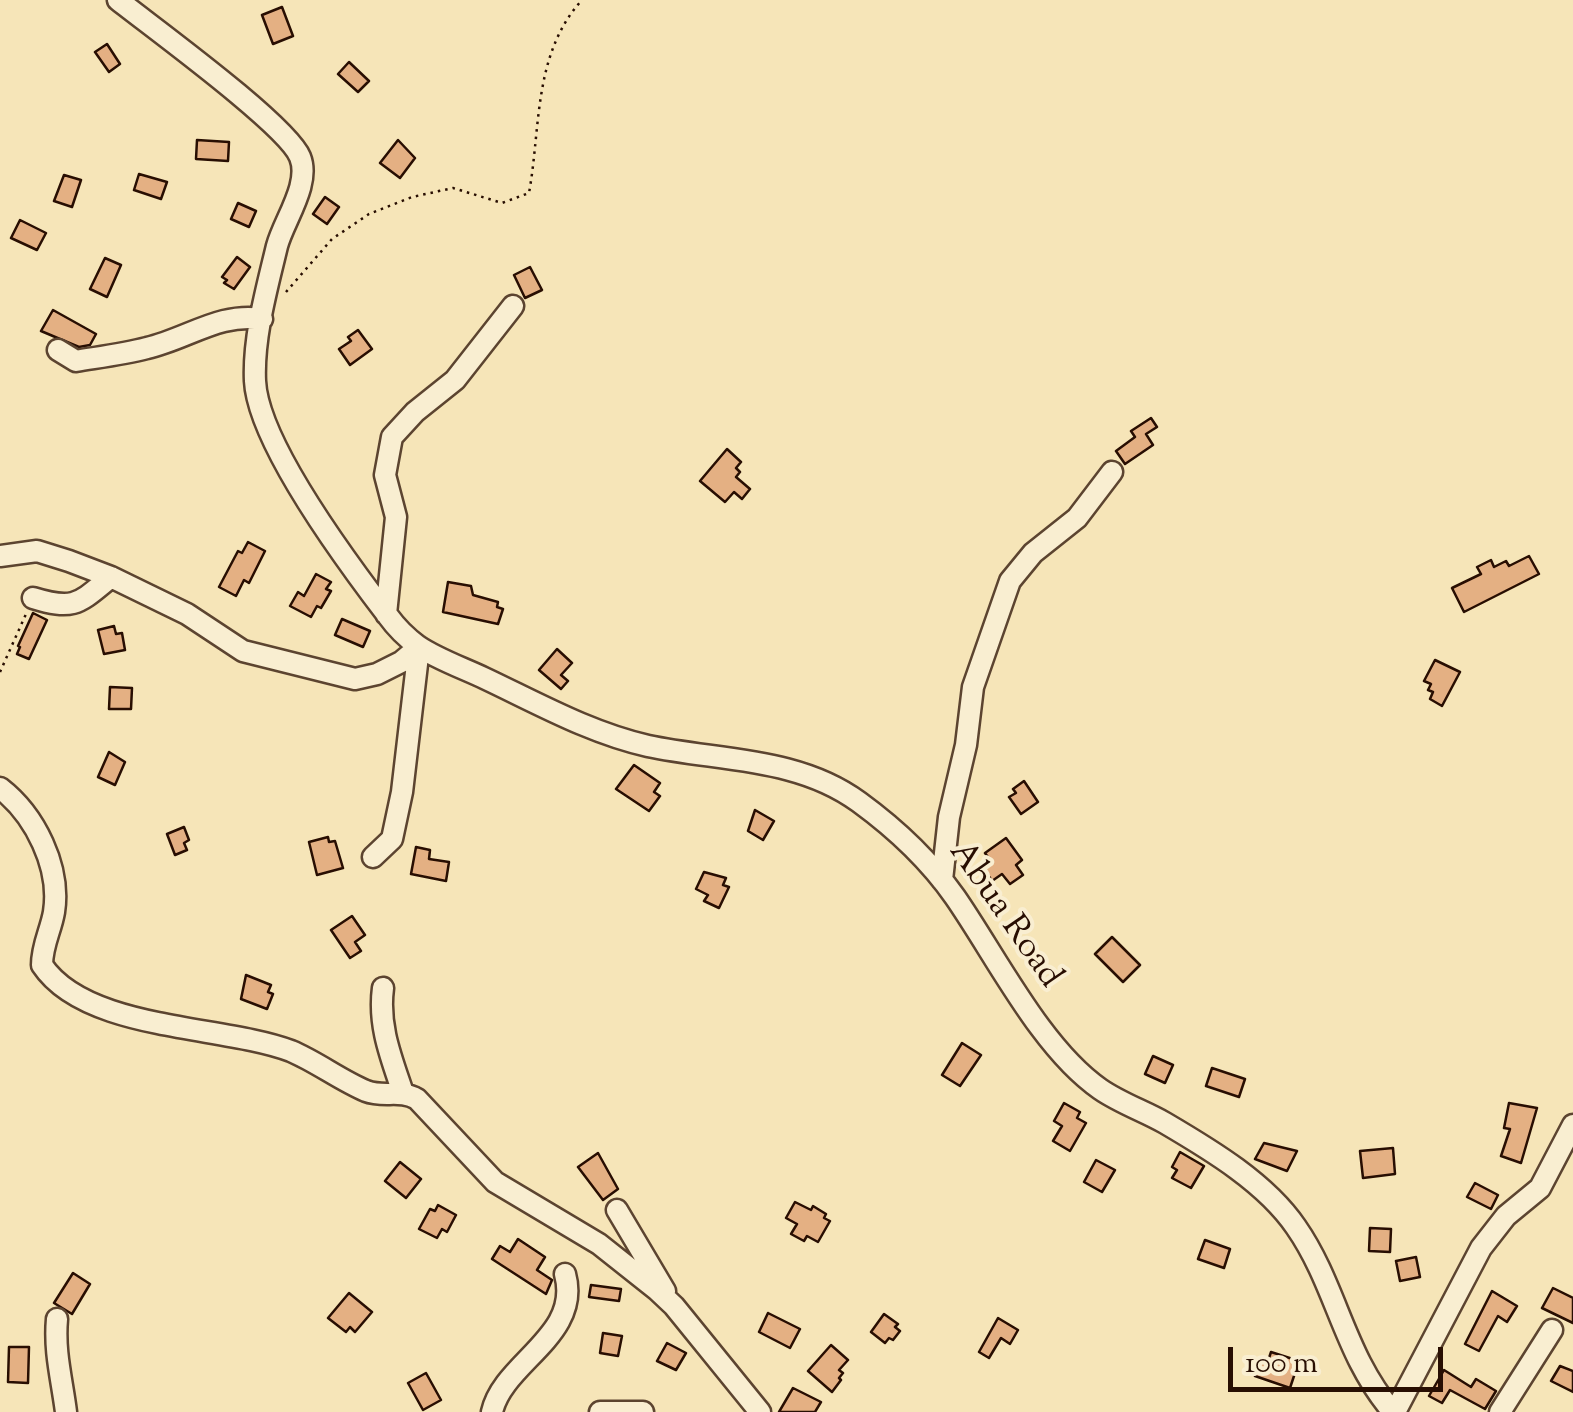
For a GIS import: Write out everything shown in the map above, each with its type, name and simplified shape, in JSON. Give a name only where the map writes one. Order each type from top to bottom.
[{"type":"street","name":"Abua Road","points":[[118,0],[260,114],[300,157],[303,172],[282,227],[262,319],[255,382],[262,418],[312,506],[386,614],[419,647],[606,735],[652,747],[725,756],[824,781],[897,831],[942,880],[1042,1028],[1098,1088],[1165,1123],[1264,1191],[1295,1226],[1317,1264],[1371,1388],[1394,1412]]},
{"type":"street","points":[[386,614],[396,516],[385,475],[392,437],[415,412],[455,380],[513,306]]},
{"type":"street","points":[[58,350],[76,361],[150,348],[196,328],[243,316],[262,319]]},
{"type":"street","points":[[942,880],[949,817],[966,745],[973,688],[1010,581],[1033,553],[1077,518],[1112,472]]},
{"type":"street","points":[[0,556],[38,551],[111,577],[187,614],[242,650],[356,679],[378,674],[419,647]]},
{"type":"street","points":[[34,598],[60,606],[73,604],[111,577]]},
{"type":"street","points":[[373,857],[392,839],[396,823],[419,647]]},
{"type":"street","points":[[0,788],[24,810],[53,876],[54,916],[42,952],[42,965],[57,981],[118,1012],[291,1051],[366,1090],[403,1093],[425,1106],[495,1182],[599,1244],[674,1306]]},
{"type":"street","points":[[383,988],[380,1011],[384,1037],[403,1093]]},
{"type":"street","points":[[1394,1412],[1481,1248],[1506,1216],[1540,1188],[1573,1126]]},
{"type":"street","points":[[617,1210],[674,1306],[760,1412]]},
{"type":"street","points":[[492,1412],[497,1397],[563,1314],[568,1286],[565,1274]]},
{"type":"street","points":[[57,1319],[55,1342],[66,1412]]},
{"type":"street","points":[[1500,1412],[1552,1330]]},
{"type":"street","points":[[600,1412],[643,1412]]},
{"type":"path","points":[[262,319],[332,239],[370,214],[412,197],[452,188],[502,203],[529,193],[540,89],[552,51],[570,13],[582,0]]},
{"type":"path","points":[[0,672],[34,598]]},
{"type":"building","points":[[282,7],[293,36],[273,44],[262,15]]},
{"type":"building","points":[[107,44],[120,64],[109,72],[95,52]]},
{"type":"building","points":[[349,62],[369,81],[358,92],[338,74]]},
{"type":"building","points":[[197,140],[229,142],[228,161],[196,159]]},
{"type":"building","points":[[398,140],[415,158],[400,178],[380,163]]},
{"type":"building","points":[[139,174],[167,182],[161,199],[134,190]]},
{"type":"building","points":[[64,175],[81,180],[72,207],[54,201]]},
{"type":"building","points":[[325,197],[339,207],[327,224],[313,214]]},
{"type":"building","points":[[238,203],[256,211],[249,227],[231,219]]},
{"type":"building","points":[[20,220],[46,233],[37,250],[11,238]]},
{"type":"building","points":[[237,257],[250,267],[234,289],[222,277]]},
{"type":"building","points":[[105,258],[121,265],[107,297],[90,289]]},
{"type":"building","points":[[530,267],[542,290],[525,298],[514,275]]},
{"type":"building","points":[[53,310],[96,334],[90,345],[79,347],[41,331]]},
{"type":"building","points":[[358,330],[372,349],[350,365],[339,349]]},
{"type":"building","points":[[1151,418],[1157,427],[1146,434],[1153,445],[1125,464],[1116,451],[1135,437],[1131,431]]},
{"type":"building","points":[[727,449],[741,462],[736,477],[750,489],[742,499],[734,492],[725,502],[700,481]]},
{"type":"building","points":[[248,542],[265,551],[249,583],[244,580],[236,596],[219,587],[238,551],[242,553]]},
{"type":"building","points":[[1529,556],[1539,574],[1464,612],[1452,588],[1481,574],[1477,567],[1491,560],[1494,567],[1506,561],[1509,566]]},
{"type":"building","points":[[316,574],[331,582],[326,589],[331,591],[311,617],[290,606],[298,592],[304,596]]},
{"type":"building","points":[[448,582],[471,586],[473,595],[498,602],[497,607],[503,609],[498,624],[443,612]]},
{"type":"building","points":[[33,613],[47,620],[29,659],[17,654]]},
{"type":"building","points":[[342,619],[370,631],[363,647],[335,635]]},
{"type":"building","points":[[114,626],[116,634],[122,633],[125,650],[104,654],[98,630]]},
{"type":"building","points":[[557,649],[572,663],[561,675],[568,681],[561,689],[539,670]]},
{"type":"building","points":[[1435,660],[1460,672],[1442,706],[1430,699],[1431,684],[1424,681]]},
{"type":"building","points":[[110,687],[132,688],[131,709],[109,709]]},
{"type":"building","points":[[109,752],[125,762],[115,785],[98,777]]},
{"type":"building","points":[[634,765],[660,783],[654,792],[660,796],[649,811],[616,789]]},
{"type":"building","points":[[1024,781],[1038,802],[1021,814],[1009,797]]},
{"type":"building","points":[[755,810],[774,821],[763,840],[748,831]]},
{"type":"building","points":[[184,827],[189,840],[184,843],[187,850],[175,855],[167,834]]},
{"type":"building","points":[[328,837],[329,842],[335,841],[343,868],[317,875],[309,842]]},
{"type":"building","points":[[1006,838],[1022,860],[1016,865],[1023,875],[1010,884],[1002,874],[992,881],[984,869],[992,863],[985,853]]},
{"type":"building","points":[[416,847],[430,850],[429,859],[449,862],[446,881],[411,874]]},
{"type":"building","points":[[704,872],[726,878],[723,885],[729,887],[719,908],[704,901],[708,895],[696,889]]},
{"type":"building","points":[[352,916],[365,935],[355,942],[361,951],[350,958],[331,930]]},
{"type":"building","points":[[1112,937],[1140,965],[1123,982],[1095,954]]},
{"type":"building","points":[[246,975],[271,985],[268,992],[273,994],[267,1009],[241,999]]},
{"type":"building","points":[[962,1043],[981,1055],[960,1086],[942,1075]]},
{"type":"building","points":[[1153,1056],[1173,1065],[1165,1083],[1145,1074]]},
{"type":"building","points":[[1212,1068],[1245,1079],[1239,1097],[1206,1086]]},
{"type":"building","points":[[1064,1103],[1080,1112],[1077,1118],[1086,1123],[1070,1151],[1053,1141],[1062,1126],[1054,1121]]},
{"type":"building","points":[[1509,1103],[1537,1108],[1521,1163],[1501,1156],[1510,1129],[1504,1128]]},
{"type":"building","points":[[1264,1143],[1297,1151],[1287,1171],[1255,1159]]},
{"type":"building","points":[[1393,1148],[1395,1174],[1363,1178],[1360,1151]]},
{"type":"building","points":[[1180,1152],[1204,1166],[1191,1188],[1172,1178],[1177,1170],[1172,1167]]},
{"type":"building","points":[[598,1153],[618,1189],[603,1200],[578,1167]]},
{"type":"building","points":[[1096,1160],[1115,1170],[1102,1192],[1084,1182]]},
{"type":"building","points":[[400,1162],[421,1179],[406,1198],[385,1181]]},
{"type":"building","points":[[1475,1183],[1498,1195],[1491,1209],[1467,1197]]},
{"type":"building","points":[[795,1202],[826,1214],[824,1218],[830,1221],[818,1242],[807,1236],[804,1241],[791,1234],[797,1224],[786,1218]]},
{"type":"building","points":[[438,1205],[456,1215],[447,1232],[442,1229],[437,1238],[419,1229],[430,1209],[435,1211]]},
{"type":"building","points":[[1370,1228],[1391,1229],[1390,1252],[1369,1251]]},
{"type":"building","points":[[518,1239],[545,1257],[537,1270],[552,1280],[546,1294],[492,1259],[500,1246],[510,1252]]},
{"type":"building","points":[[1205,1240],[1230,1249],[1224,1268],[1198,1259]]},
{"type":"building","points":[[1416,1257],[1420,1277],[1400,1281],[1396,1261]]},
{"type":"building","points":[[73,1273],[90,1284],[72,1314],[54,1303]]},
{"type":"building","points":[[591,1285],[621,1289],[619,1301],[589,1297]]},
{"type":"building","points":[[1553,1288],[1573,1298],[1573,1323],[1542,1308]]},
{"type":"building","points":[[1492,1291],[1517,1306],[1507,1322],[1498,1316],[1479,1351],[1465,1344]]},
{"type":"building","points":[[349,1293],[372,1312],[355,1332],[350,1327],[346,1332],[328,1318]]},
{"type":"building","points":[[768,1313],[800,1329],[790,1348],[759,1332]]},
{"type":"building","points":[[884,1314],[898,1324],[895,1327],[900,1331],[885,1343],[871,1332]]},
{"type":"building","points":[[998,1318],[1018,1330],[1010,1344],[1001,1338],[989,1358],[979,1352]]},
{"type":"building","points":[[603,1333],[622,1336],[618,1356],[600,1353]]},
{"type":"building","points":[[667,1343],[686,1353],[676,1370],[657,1361]]},
{"type":"building","points":[[831,1345],[848,1360],[839,1370],[843,1373],[841,1380],[832,1392],[808,1371]]},
{"type":"building","points":[[9,1347],[29,1347],[28,1383],[8,1382]]},
{"type":"building","points":[[1271,1352],[1299,1361],[1290,1388],[1255,1376],[1260,1362],[1267,1364]]},
{"type":"building","points":[[1560,1366],[1573,1371],[1573,1392],[1551,1381]]},
{"type":"building","points":[[1444,1370],[1471,1387],[1476,1379],[1496,1391],[1485,1409],[1450,1390],[1442,1403],[1429,1396]]},
{"type":"building","points":[[426,1373],[441,1400],[423,1410],[408,1383]]},
{"type":"building","points":[[793,1388],[821,1402],[815,1412],[779,1412]]}]
